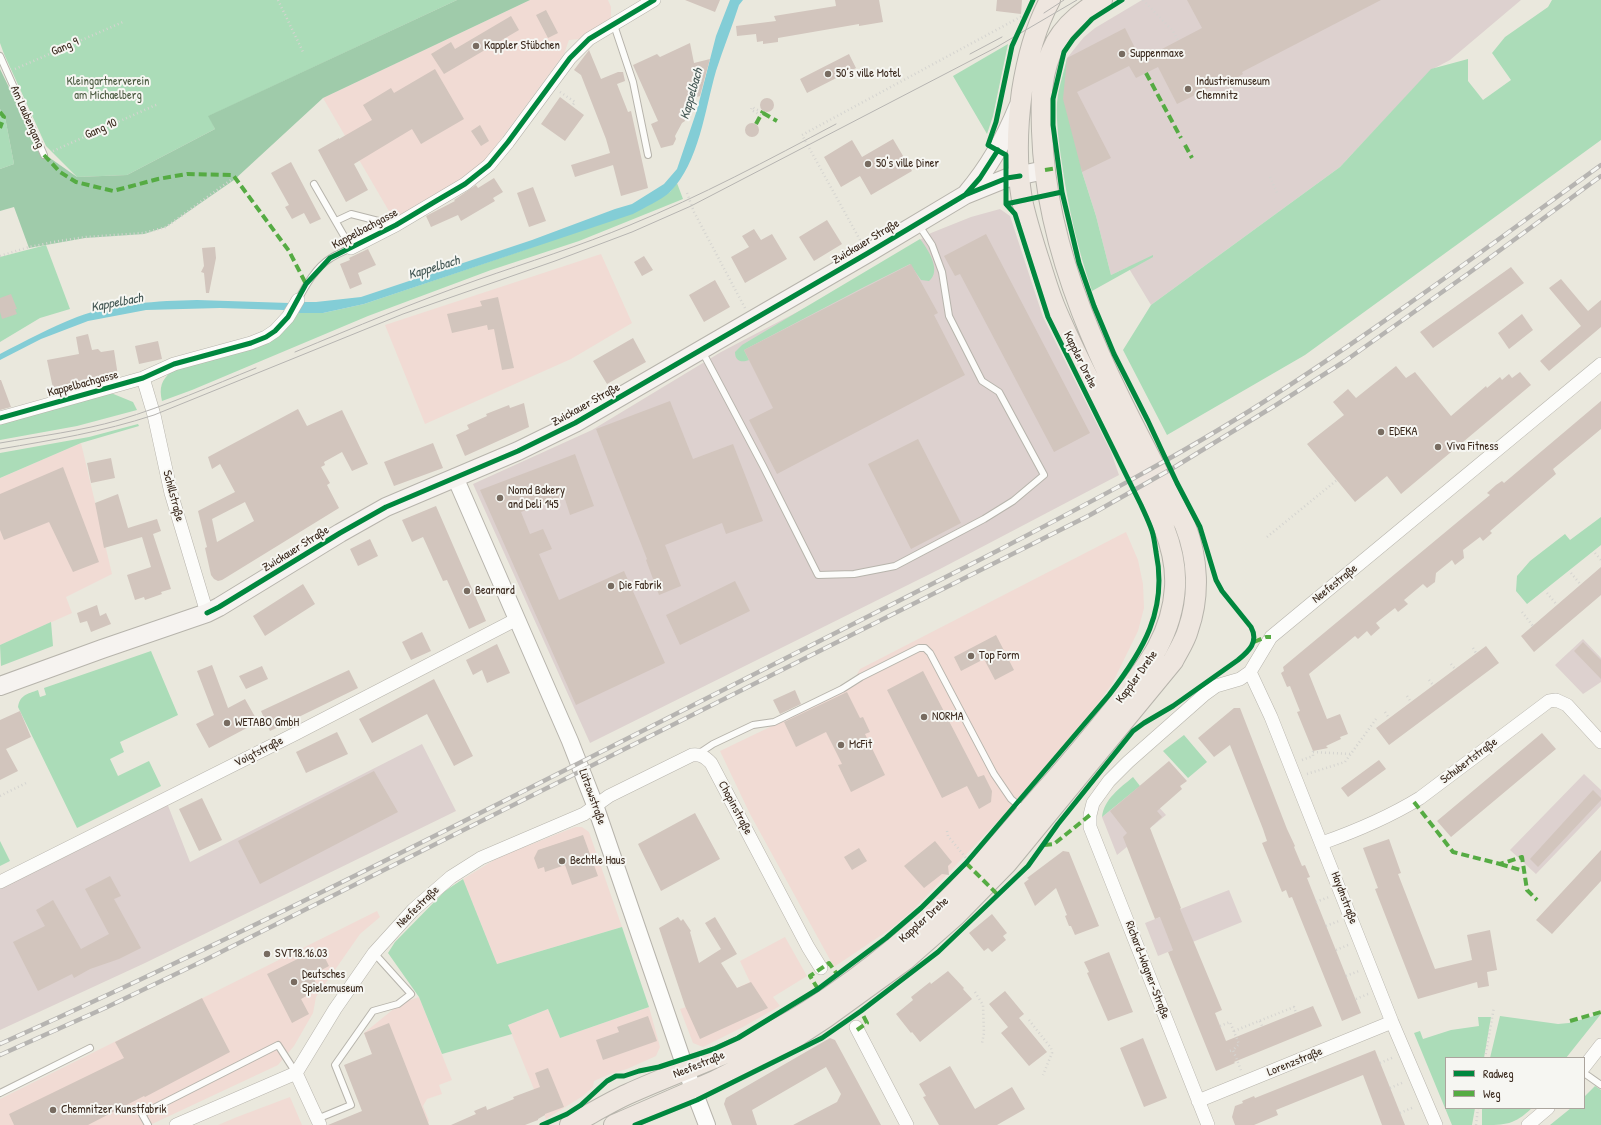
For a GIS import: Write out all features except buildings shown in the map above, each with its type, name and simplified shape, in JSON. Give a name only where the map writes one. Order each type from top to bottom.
[{"type":"main road","name":"Zwickauer Straße","points":[[965,195],[989,165],[1008,132],[1020,102],[1026,64],[1040,22],[1050,0]]},
{"type":"main road","points":[[1045,170],[1042,143],[1041,98],[1042,86],[1049,58],[1064,31],[1082,13],[1102,0]]},
{"type":"main road","name":"Kappler Drehe","points":[[806,1012],[836,993],[865,971],[929,917],[974,872],[1084,746],[1146,668],[1156,652],[1169,622],[1175,587],[1172,554],[1164,530],[1068,311],[1032,237],[1022,201],[1017,134],[1020,102]]},
{"type":"main road","name":"Zwickauer Straße","points":[[0,686],[102,648],[207,613],[386,507],[568,427],[752,321],[965,195],[1007,178],[1045,170]]},
{"type":"main road","name":"Kappler Drehe","points":[[799,1035],[905,960],[987,885],[1011,858],[1173,661],[1188,631],[1195,589],[1195,570],[1191,541],[1185,525],[1098,352],[1068,311],[1070,283],[1057,236],[1048,195],[1045,170]]},
{"type":"main road","name":"Neefestraße","points":[[570,1125],[626,1095],[740,1048],[806,1012]]},
{"type":"main road","name":"Neefestraße","points":[[614,1125],[738,1069],[799,1035]]},
{"type":"street","name":"Kappelbachgasse","points":[[351,248],[396,225],[465,184],[488,165],[508,142],[570,58],[589,40],[654,0]]},
{"type":"street","name":"Kappelbachgasse","points":[[0,418],[143,378],[174,364],[251,343],[266,337],[275,331],[288,317],[298,300]]},
{"type":"street","name":"Neefestraße","points":[[1250,672],[1270,637],[1601,364]]},
{"type":"street","name":"Schillstraße","points":[[143,378],[154,415],[171,493],[207,613]]},
{"type":"street","name":"Lützowstraße","points":[[455,477],[570,741],[595,805],[686,1070],[707,1125]]},
{"type":"street","name":"Voigtstraße","points":[[0,882],[295,734],[517,619]]},
{"type":"street","name":"Haydnstraße","points":[[1250,672],[1271,716],[1392,1022],[1436,1125]]},
{"type":"street","name":"Richard-Wagner-Straße","points":[[1208,1125],[1090,827],[1090,815],[1093,803],[1108,781],[1128,762],[1216,686],[1240,678],[1250,672]]},
{"type":"street","name":"Schubertstraße","points":[[1322,843],[1358,830],[1402,809],[1420,798],[1549,701],[1556,700],[1567,705],[1601,742]]},
{"type":"street","points":[[595,805],[609,796],[685,758],[698,754]]},
{"type":"street","name":"Chopinstraße","points":[[698,754],[706,757],[711,763],[820,968]]},
{"type":"street","name":"Neefestraße","points":[[296,1073],[335,1010],[374,953],[413,910],[451,877],[481,858],[584,814],[595,805]]},
{"type":"street","name":"Lorenzstraße","points":[[1198,1101],[1392,1022]]},
{"type":"street","points":[[856,1027],[907,1125]]},
{"type":"street","points":[[1585,1066],[1601,1045]]},
{"type":"street","points":[[176,1125],[296,1073],[318,1122]]},
{"type":"street","points":[[1528,1125],[1547,1109]]},
{"type":"lane","points":[[614,25],[633,82],[648,155]]},
{"type":"lane","name":"Am Laubengang","points":[[0,56],[44,155]]},
{"type":"lane","points":[[314,184],[351,248]]},
{"type":"lane","points":[[336,221],[351,214],[396,225]]},
{"type":"lane","points":[[701,350],[732,411],[763,466],[818,575],[854,574],[895,566],[984,520],[1013,501],[1044,475],[999,392],[982,382],[949,316],[942,272],[932,245],[917,223]]},
{"type":"lane","name":"Kappelbachgasse","points":[[298,300],[306,284],[330,258],[351,248]]},
{"type":"lane","points":[[698,754],[713,744],[739,731],[753,725],[774,722],[842,689],[861,677],[919,648],[925,648],[930,653],[994,774],[1011,799],[1027,812]]},
{"type":"lane","points":[[318,1122],[352,1105],[335,1065],[373,1011],[398,1004],[411,994],[374,953]]},
{"type":"lane","points":[[148,1125],[142,1114],[278,1045],[296,1073]]},
{"type":"lane","points":[[0,1093],[90,1048]]},
{"type":"lane","points":[[1585,1074],[1601,1085]]},
{"type":"path","points":[[278,0],[304,54]]},
{"type":"path","points":[[1143,0],[1173,31],[1178,40]]},
{"type":"path","points":[[868,253],[802,135],[1025,15]]},
{"type":"path","points":[[570,98],[575,102],[572,106]]},
{"type":"path","points":[[1181,138],[1185,145]]},
{"type":"path","points":[[0,256],[29,247],[59,241],[86,237],[144,233],[166,227],[235,177]]},
{"type":"path","points":[[1270,177],[1278,195]]},
{"type":"path","points":[[687,193],[694,212],[752,321]]},
{"type":"path","points":[[1267,537],[1337,480]]},
{"type":"path","points":[[1595,553],[1601,560]]},
{"type":"path","points":[[1571,573],[1581,585]]},
{"type":"path","points":[[1546,593],[1557,605]]},
{"type":"path","points":[[1522,612],[1533,626]]},
{"type":"path","points":[[1472,648],[1476,653]]},
{"type":"path","points":[[1451,664],[1455,669]]},
{"type":"path","points":[[1429,680],[1433,685]]},
{"type":"path","points":[[1407,696],[1411,702]]},
{"type":"path","points":[[1385,712],[1390,718]]},
{"type":"path","points":[[1296,778],[1345,762],[1376,719]]},
{"type":"path","points":[[1307,758],[1313,756],[1313,751],[1351,754]]},
{"type":"path","points":[[0,796],[28,782]]},
{"type":"path","points":[[947,831],[948,836],[968,860]]},
{"type":"path","points":[[975,992],[983,1005],[984,1033],[982,1043]]},
{"type":"path","points":[[1234,1031],[1294,1007],[1296,1013]]},
{"type":"path","points":[[1485,1057],[1494,1007]]},
{"type":"path","points":[[1029,1020],[1051,1048],[1052,1053],[1043,1075]]},
{"type":"path","points":[[1260,1021],[1262,1026]]},
{"type":"path","points":[[1220,1026],[1230,1022],[1239,1044],[1231,1050],[1246,1082]]},
{"type":"path","points":[[1476,1125],[1478,1109]]},
{"type":"shaded area","points":[[530,0],[608,0],[611,7],[611,18],[580,39],[569,40],[564,54],[481,166],[434,199],[393,218],[323,98]]},
{"type":"shaded area","points":[[1142,0],[1521,0],[1450,60],[1431,70],[1340,167],[1151,305],[1128,267],[1111,275],[1096,216],[1082,172],[1067,58],[1084,37],[1095,28]]},
{"type":"shaded area","points":[[1000,209],[1010,216],[1043,317],[1111,452],[1119,475],[940,569],[590,743],[473,484],[592,430],[721,352],[843,288],[931,233],[971,217]]},
{"type":"shaded area","points":[[601,254],[632,323],[571,359],[425,424],[385,325]]},
{"type":"shaded area","points":[[81,443],[112,574],[66,597],[72,613],[0,645],[0,478]]},
{"type":"shaded area","points":[[1126,532],[1138,560],[1143,584],[1144,608],[1138,631],[1112,684],[1096,706],[1023,795],[913,910],[892,928],[834,967],[750,814],[720,751],[849,689],[860,669]]},
{"type":"shaded area","points":[[1583,639],[1601,658],[1601,682],[1583,694],[1555,665]]},
{"type":"shaded area","points":[[422,744],[456,811],[145,963],[0,1030],[0,888],[167,803],[190,862]]},
{"type":"shaded area","points":[[1584,774],[1601,790],[1601,806],[1536,874],[1510,850]]},
{"type":"shaded area","points":[[1140,786],[1166,815],[1117,855],[1102,817]]},
{"type":"shaded area","points":[[575,827],[582,827],[589,832],[622,927],[497,964],[463,879],[499,857]]},
{"type":"shaded area","points":[[1229,890],[1242,922],[1158,956],[1145,923]]},
{"type":"shaded area","points":[[377,911],[380,917],[360,934],[316,997],[313,1013],[294,1046],[278,1065],[150,1125],[0,1125],[0,1099]]},
{"type":"shaded area","points":[[785,937],[807,976],[773,997],[780,1006],[703,1047],[693,1043],[680,1009],[707,1000],[735,985],[737,988],[750,982],[740,961]]},
{"type":"shaded area","points":[[419,997],[452,1080],[439,1085],[442,1094],[427,1099],[423,1106],[429,1121],[428,1123],[372,1054],[364,1033],[401,1003]]},
{"type":"shaded area","points":[[649,1007],[660,1047],[656,1056],[627,1069],[594,1081],[593,1087],[583,1096],[546,1119],[508,1025],[548,1009],[560,1038]]},
{"type":"shaded area","points":[[290,1097],[302,1125],[218,1125],[237,1117]]},
{"type":"green space","name":"Kleingartnerverein am Michaelberg","points":[[0,0],[457,0],[209,116],[215,129],[127,175],[77,177],[46,146],[4,54],[0,43]]},
{"type":"green space","points":[[457,0],[530,0],[323,98],[234,180],[166,227],[144,234],[85,238],[29,248],[14,207],[0,211],[0,169],[14,164],[5,117],[0,109],[0,69],[40,151],[77,177],[127,175],[215,129],[208,116]]},
{"type":"green space","points":[[1552,0],[1601,0],[1601,140],[1305,355],[1167,435],[1123,350],[1151,305],[1340,167],[1431,69],[1468,59],[1468,81],[1483,100],[1511,80],[1492,53],[1505,37],[1548,7]]},
{"type":"green space","points":[[1008,44],[993,116],[987,134],[953,76]]},
{"type":"green space","points":[[1067,58],[1082,172],[1096,216],[1111,275],[1153,255],[1153,257],[1092,291],[1082,260],[1070,212],[1058,133],[1058,97]]},
{"type":"green space","points":[[0,109],[5,117],[14,164],[0,169]]},
{"type":"green space","points":[[677,183],[683,199],[579,241],[491,270],[368,316],[192,390],[162,401],[161,388],[163,381],[172,371],[244,348],[298,313],[323,313],[364,304],[530,248],[670,192]]},
{"type":"green space","points":[[920,239],[927,248],[934,266],[933,277],[929,281],[921,280],[910,264],[744,350],[749,360],[741,361],[737,359],[735,352],[742,345]]},
{"type":"green space","points":[[46,245],[70,309],[40,318],[0,342],[0,257]]},
{"type":"green space","points":[[111,393],[133,402],[137,410],[77,426],[0,440],[0,424]]},
{"type":"green space","points":[[138,424],[139,426],[81,443],[0,478],[0,453],[89,437]]},
{"type":"green space","points":[[1601,517],[1601,545],[1527,604],[1516,591],[1517,576],[1530,561],[1565,534],[1570,540]]},
{"type":"green space","points":[[51,622],[53,646],[1,666],[0,645]]},
{"type":"green space","points":[[151,651],[178,715],[120,742],[124,752],[110,759],[118,776],[149,761],[161,786],[77,828],[18,707],[20,700],[22,697],[38,690],[40,697],[46,695],[44,688]]},
{"type":"green space","points":[[1184,735],[1207,762],[1188,778],[1163,751]]},
{"type":"green space","points":[[1133,777],[1140,786],[1102,817],[1103,811],[1109,799]]},
{"type":"green space","points":[[0,841],[10,861],[0,866]]},
{"type":"green space","points":[[463,879],[497,964],[622,927],[649,1007],[560,1038],[548,1009],[508,1025],[512,1034],[442,1054],[419,997],[388,953],[395,942],[445,891]]},
{"type":"green space","points":[[1601,1014],[1567,1057],[1490,1057],[1500,1016],[1558,1024],[1569,1023]]},
{"type":"green space","points":[[1478,1017],[1491,1017],[1484,1057],[1445,1057],[1445,1108],[1414,1033],[1420,1031],[1423,1039],[1451,1030],[1479,1026]]},
{"type":"green space","points":[[1595,1086],[1601,1090],[1601,1125],[1550,1125],[1570,1109],[1585,1109],[1585,1096]]},
{"type":"green space","points":[[1445,1109],[1475,1109],[1472,1125],[1452,1125]]},
{"type":"green space","points":[[1482,1109],[1531,1109],[1520,1118],[1509,1123],[1482,1125]]},
{"type":"water","points":[[730,0],[743,0],[739,5],[716,71],[700,135],[688,166],[680,180],[666,195],[633,214],[364,304],[323,313],[298,313],[304,302],[361,297],[532,240],[632,204],[664,184],[677,169],[697,110],[716,36]]},
{"type":"water","points":[[197,300],[289,303],[284,310],[220,308],[146,310],[88,321],[41,339],[0,360],[0,354],[38,334],[91,312],[136,304]]},
{"type":"tram line","points":[[1044,13],[1064,0]]},
{"type":"tram line","points":[[0,449],[96,431],[154,415],[403,314],[555,261],[632,232],[691,206],[995,48],[1077,0]]},
{"type":"tram line","points":[[970,54],[1002,37]]},
{"type":"tram line","points":[[295,352],[431,297],[573,247],[630,225],[708,190],[836,124]]},
{"type":"tram line","points":[[0,443],[75,430],[119,420],[171,402],[256,368]]},
{"type":"railway","points":[[0,1044],[275,915],[546,780],[997,551],[1131,480],[1230,423],[1305,375],[1433,287],[1601,165]]},
{"type":"railway","points":[[0,1055],[105,1008],[205,960],[1090,515],[1173,468],[1345,361],[1469,273],[1601,176]]},
{"type":"marked path","points":[[1146,73],[1181,138]]},
{"type":"marked path","points":[[756,124],[763,111]]},
{"type":"marked path","points":[[0,112],[4,117],[0,128]]},
{"type":"marked path","points":[[763,113],[777,121]]},
{"type":"marked path","points":[[1185,145],[1192,158]]},
{"type":"marked path","points":[[44,155],[60,172],[76,182],[113,191],[158,179],[187,174],[233,175],[289,251],[306,284]]},
{"type":"marked path","points":[[1045,170],[1058,168]]},
{"type":"marked path","points":[[1254,642],[1266,637],[1271,637]]},
{"type":"marked path","points":[[1414,802],[1453,852],[1500,864],[1522,857],[1527,890],[1537,900]]},
{"type":"marked path","points":[[1044,845],[1054,844],[1090,815]]},
{"type":"marked path","points":[[966,863],[998,895]]},
{"type":"marked path","points":[[1500,864],[1524,871]]},
{"type":"marked path","points":[[818,989],[810,976],[829,963],[837,974]]},
{"type":"marked path","points":[[857,1030],[867,1023],[861,1011]]},
{"type":"marked path","points":[[1570,1021],[1601,1012]]},
{"type":"cycle path","points":[[0,418],[143,378],[174,364],[251,343],[266,337],[275,331],[288,317],[306,284],[330,258],[396,225],[465,184],[489,165],[508,142],[570,58],[589,39],[654,0]]},
{"type":"cycle path","points":[[542,1125],[567,1114],[581,1105],[607,1081],[616,1076],[624,1076],[659,1067],[714,1049],[738,1038],[818,989],[886,938],[921,908],[966,863],[1109,695],[1142,646],[1150,629],[1158,593],[1159,573],[1152,531],[1141,505],[1048,317],[1015,214],[1006,204],[1006,155],[988,145],[996,122],[1012,46],[1033,0]]},
{"type":"cycle path","points":[[635,1125],[697,1100],[822,1038],[861,1011],[938,952],[1028,866],[1058,824],[1133,731],[1173,706],[1238,660],[1252,646],[1254,637],[1251,627],[1222,591],[1216,580],[1200,527],[1114,354],[1094,306],[1079,263],[1062,192],[1053,125],[1053,99],[1064,52],[1073,39],[1092,19],[1122,0]]},
{"type":"cycle path","points":[[966,194],[980,178],[998,150]]},
{"type":"cycle path","points":[[207,613],[386,507],[518,451],[575,423],[965,195],[1007,178],[1020,176]]},
{"type":"cycle path","points":[[1006,204],[1062,192]]},
{"type":"place","name":"Kappler Stübchen","points":[[476,46]]},
{"type":"place","name":"Suppenmaxe","points":[[1122,54]]},
{"type":"place","name":"50’s ville Motel","points":[[828,74]]},
{"type":"place","name":"Industriemuseum Chemnitz","points":[[1188,89]]},
{"type":"place","name":"50's ville Diner","points":[[868,164]]},
{"type":"place","name":"EDEKA","points":[[1381,432]]},
{"type":"place","name":"Viva Fitness","points":[[1438,447]]},
{"type":"place","name":"Nomd Bakery and Deli 145","points":[[500,498]]},
{"type":"place","name":"Die Fabrik","points":[[611,586]]},
{"type":"place","name":"Bearnard","points":[[467,591]]},
{"type":"place","name":"Top Form","points":[[971,656]]},
{"type":"place","name":"NORMA","points":[[924,717]]},
{"type":"place","name":"WETABO GmbH","points":[[227,723]]},
{"type":"place","name":"McFit","points":[[841,745]]},
{"type":"place","name":"Bechtle Haus","points":[[562,861]]},
{"type":"place","name":"SVT18.16.03","points":[[267,954]]},
{"type":"place","name":"Deutsches Spielemuseum","points":[[294,982]]},
{"type":"place","name":"Chemnitzer Kunstfabrik","points":[[53,1110]]},
{"type":"water label","name":"Kappelbach","points":[[692,94]]},
{"type":"water label","name":"Kappelbach","points":[[434,268]]},
{"type":"water label","name":"Kappelbach","points":[[117,303]]}]
